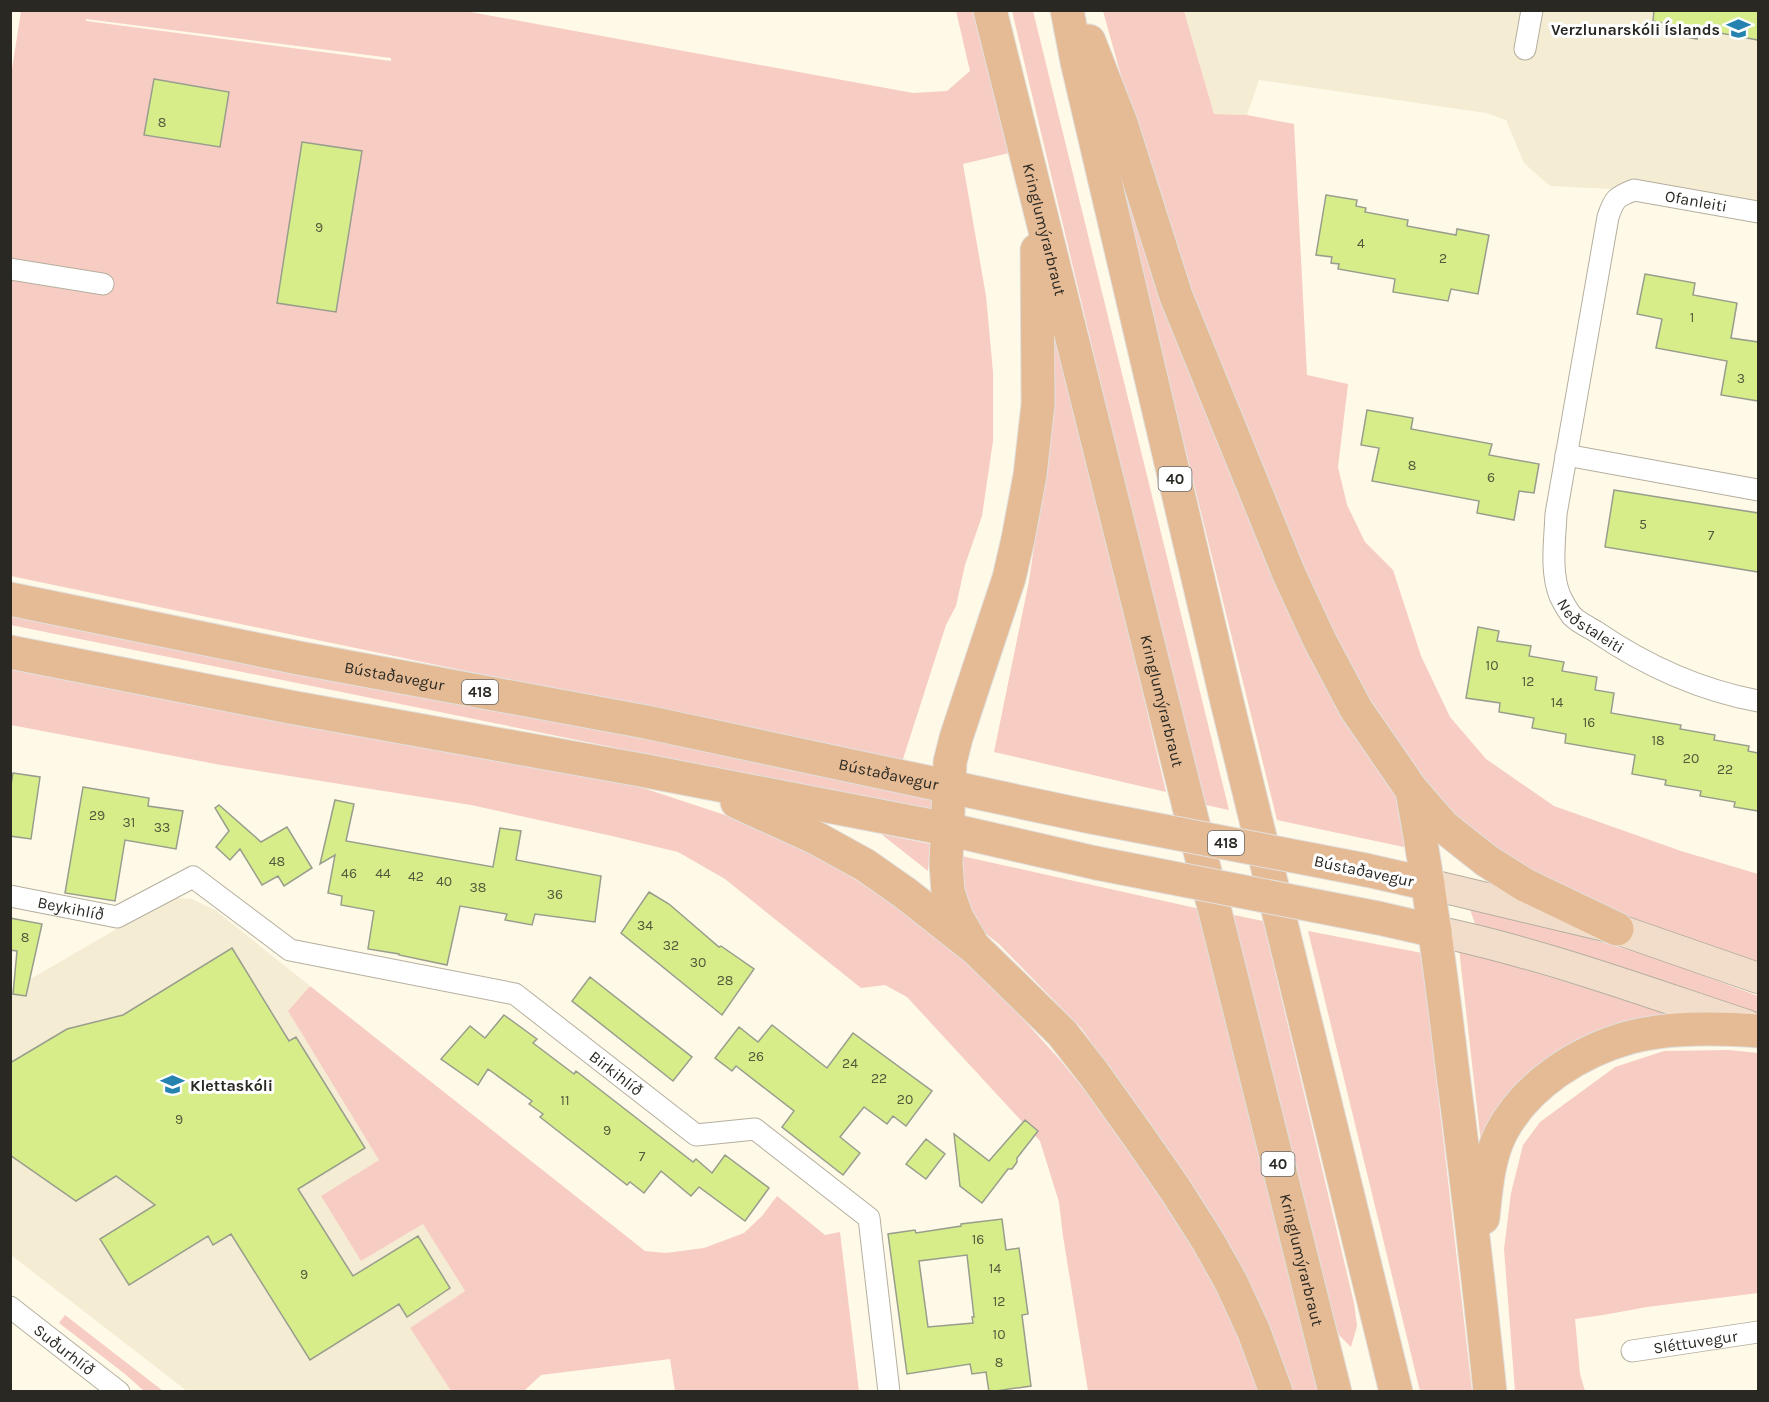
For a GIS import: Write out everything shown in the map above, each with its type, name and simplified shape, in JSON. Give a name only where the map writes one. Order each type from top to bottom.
[{"type":"main road","name":"Kringlumýrarbraut","points":[[990,10],[1335,1392]]},
{"type":"main road","name":"40","points":[[1067,10],[1077,63],[1227,702],[1396,1392]]},
{"type":"main road","points":[[1077,10],[1121,123],[1176,296],[1289,574],[1320,641],[1356,709],[1411,789],[1444,827],[1494,866],[1525,885],[1617,929]]},
{"type":"main road","points":[[976,949],[957,918],[948,892],[947,829],[950,762],[1009,578],[1030,475],[1038,404],[1037,196]]},
{"type":"main road","name":"Bústaðavegur","points":[[10,599],[299,658],[646,722],[949,788],[1366,870],[1617,929],[1758,978]]},
{"type":"main road","points":[[10,652],[947,829],[1096,862],[1378,918],[1473,939],[1582,971],[1758,1029]]},
{"type":"main road","points":[[642,770],[742,804],[816,838],[865,865],[905,893],[976,949],[1062,1033],[1094,1074],[1175,1189],[1231,1282],[1254,1332],[1275,1392]]},
{"type":"main road","points":[[1411,789],[1436,931],[1475,1242],[1490,1392]]},
{"type":"main road","points":[[1475,1242],[1482,1224],[1491,1166],[1500,1135],[1526,1097],[1546,1079],[1576,1059],[1630,1037],[1717,1028],[1758,1029]]},
{"type":"street","points":[[1525,49],[1532,10]]},
{"type":"street","name":"Ofanleiti","points":[[1634,190],[1758,212]]},
{"type":"street","name":"Neðstaleiti","points":[[1634,190],[1619,195],[1608,217],[1556,514],[1555,574],[1560,596],[1573,616],[1606,639],[1641,659],[1688,681],[1758,701]]},
{"type":"street","points":[[10,269],[103,284]]},
{"type":"street","points":[[1566,455],[1758,490]]},
{"type":"street","name":"Beykihlíð","points":[[10,896],[117,917],[193,877]]},
{"type":"street","name":"Birkihlíð","points":[[193,877],[290,950],[515,994],[696,1135],[754,1130],[869,1218],[889,1392]]},
{"type":"street","name":"Suðurhlíð","points":[[10,1307],[119,1392]]},
{"type":"street","name":"Sléttuvegur","points":[[1632,1352],[1758,1332]]},
{"type":"shaded area","points":[[21,11],[465,11],[913,93],[947,91],[970,71],[956,11],[978,11],[1009,153],[963,164],[986,296],[993,372],[993,441],[982,516],[965,565],[956,606],[946,625],[902,762],[11,576],[10,82]],"holes":[[[86,19],[391,58],[391,61],[86,21]]]},
{"type":"shaded area","points":[[1012,11],[1033,11],[1229,810],[1201,804]]},
{"type":"shaded area","points":[[1103,11],[1184,11],[1214,114],[1247,115],[1294,124],[1307,375],[1348,384],[1338,467],[1347,505],[1365,542],[1393,570],[1421,656],[1450,717],[1486,759],[1554,806],[1681,851],[1758,874],[1758,964],[1617,913],[1539,878],[1484,843],[1435,800],[1347,676],[1176,259]]},
{"type":"shaded area","name":"Verzlunarskóli Íslands","points":[[1184,11],[1758,11],[1758,212],[1634,190],[1550,186],[1524,163],[1506,120],[1486,113],[1259,80],[1247,115],[1214,114]]},
{"type":"shaded area","points":[[1104,120],[1252,511],[1316,670],[1406,806],[1413,849],[1277,820]]},
{"type":"shaded area","points":[[1048,291],[1166,792],[994,752],[1029,581],[1045,471]]},
{"type":"shaded area","points":[[10,614],[598,727],[934,796],[932,812],[11,625]]},
{"type":"shaded area","points":[[10,667],[628,783],[737,819],[802,847],[879,894],[966,956],[1060,1060],[1156,1177],[1204,1262],[1264,1391],[1088,1391],[1059,1202],[1040,1141],[907,997],[885,985],[861,988],[725,879],[678,852],[471,805],[221,765],[11,725]]},
{"type":"shaded area","points":[[881,834],[930,844],[928,871]]},
{"type":"shaded area","points":[[957,855],[1200,909],[1322,1391],[1289,1391],[1154,1134],[1082,1029],[999,944],[972,923]]},
{"type":"shaded area","name":"Klettaskóli","points":[[176,898],[192,899],[215,910],[310,986],[288,1011],[379,1160],[321,1196],[361,1261],[423,1224],[465,1291],[410,1328],[451,1391],[187,1391],[11,1255],[10,991],[156,906]]},
{"type":"shaded area","points":[[1470,909],[1574,934],[1653,957],[1758,996],[1758,1013],[1475,924]]},
{"type":"shaded area","points":[[1224,913],[1263,921],[1354,1303],[1357,1326],[1351,1347],[1339,1335],[1325,1309]]},
{"type":"shaded area","points":[[1308,931],[1422,953],[1472,1391],[1420,1391]]},
{"type":"shaded area","points":[[1459,949],[1686,1019],[1529,1075],[1498,1107],[1482,1152]]},
{"type":"shaded area","points":[[310,986],[645,1251],[666,1253],[704,1248],[744,1233],[762,1216],[777,1196],[825,1235],[840,1232],[859,1391],[675,1391],[670,1359],[541,1375],[524,1391],[451,1391],[410,1328],[465,1291],[423,1224],[361,1261],[321,1196],[379,1160],[288,1011]]},
{"type":"shaded area","points":[[1729,1050],[1758,1053],[1758,1293],[1575,1319],[1580,1374],[1585,1391],[1515,1391],[1504,1249],[1511,1193],[1523,1145],[1540,1122],[1615,1067],[1664,1051]]},
{"type":"shaded area","points":[[65,1315],[163,1391],[144,1391],[59,1323]]},
{"type":"building","name":"Verzlunarskóli Íslands","points":[[1654,10],[1758,10],[1758,40],[1699,29],[1697,39],[1676,35],[1678,26],[1653,21]]},
{"type":"building","points":[[154,79],[229,92],[220,147],[144,135]]},
{"type":"building","points":[[302,142],[362,151],[336,312],[277,303]]},
{"type":"building","points":[[1326,195],[1357,200],[1356,206],[1366,208],[1365,212],[1408,220],[1407,226],[1456,235],[1457,229],[1489,235],[1478,294],[1451,289],[1448,301],[1393,292],[1395,279],[1338,269],[1339,264],[1331,263],[1332,257],[1316,255]]},
{"type":"building","points":[[1645,274],[1695,283],[1693,295],[1737,303],[1731,338],[1758,342],[1758,401],[1721,395],[1727,361],[1656,348],[1662,319],[1637,314]]},
{"type":"building","points":[[1367,410],[1413,418],[1411,429],[1492,444],[1489,455],[1539,464],[1534,493],[1519,491],[1514,520],[1477,513],[1479,501],[1372,481],[1379,448],[1361,445]]},
{"type":"building","points":[[1614,490],[1758,513],[1758,572],[1605,547]]},
{"type":"building","points":[[1478,627],[1499,631],[1497,641],[1531,646],[1529,656],[1564,662],[1562,671],[1597,677],[1595,690],[1614,693],[1611,713],[1681,725],[1680,729],[1715,735],[1714,740],[1749,746],[1748,751],[1758,753],[1758,811],[1734,807],[1735,802],[1700,796],[1701,791],[1665,785],[1666,780],[1632,774],[1635,755],[1565,743],[1566,734],[1532,728],[1534,718],[1499,712],[1500,703],[1466,698]]},
{"type":"building","points":[[13,773],[40,777],[31,839],[10,836],[10,791]]},
{"type":"building","points":[[83,787],[149,798],[148,806],[183,811],[176,849],[125,840],[115,901],[65,893]]},
{"type":"building","points":[[335,800],[354,804],[346,841],[493,867],[500,828],[521,831],[516,860],[601,876],[595,922],[535,914],[532,925],[505,920],[507,914],[460,906],[447,965],[368,949],[374,911],[341,905],[342,896],[328,893],[335,855],[320,864]]},
{"type":"building","points":[[219,805],[261,842],[287,827],[312,868],[284,886],[278,876],[262,885],[240,849],[230,860],[216,847],[229,831],[215,808]]},
{"type":"building","points":[[649,892],[669,904],[719,947],[721,946],[754,969],[722,1015],[621,933]]},
{"type":"building","points":[[10,918],[42,924],[26,996],[13,994],[17,951],[10,950]]},
{"type":"building","points":[[232,948],[289,1041],[296,1037],[365,1148],[298,1189],[353,1276],[418,1236],[450,1288],[407,1317],[399,1304],[310,1360],[231,1234],[213,1245],[208,1236],[129,1285],[100,1239],[155,1205],[116,1176],[76,1201],[10,1155],[10,1063],[67,1029],[123,1015]]},
{"type":"building","points":[[590,977],[692,1057],[673,1081],[572,1001]]},
{"type":"building","points":[[504,1015],[537,1039],[533,1043],[574,1074],[576,1071],[693,1162],[696,1159],[712,1173],[725,1155],[769,1188],[745,1221],[699,1187],[691,1196],[661,1171],[644,1193],[630,1182],[627,1185],[540,1117],[543,1114],[529,1104],[532,1101],[488,1069],[478,1085],[441,1059],[470,1026],[485,1038]]},
{"type":"building","points":[[772,1025],[827,1068],[853,1033],[932,1091],[906,1126],[893,1116],[887,1124],[864,1107],[840,1137],[860,1153],[843,1175],[782,1127],[794,1111],[736,1066],[732,1071],[715,1058],[739,1027],[758,1042]]},
{"type":"building","points":[[1025,1120],[1038,1131],[1017,1158],[1012,1169],[1008,1169],[982,1203],[960,1186],[954,1134],[989,1161]]},
{"type":"building","points":[[926,1139],[945,1154],[926,1179],[906,1164]]},
{"type":"building","points":[[1002,1219],[1006,1250],[1019,1248],[1028,1314],[1022,1315],[1031,1386],[989,1392],[986,1372],[972,1374],[970,1364],[907,1374],[888,1234],[915,1230],[916,1233],[961,1226],[961,1224]],"holes":[[[967,1255],[974,1317],[972,1317],[973,1323],[928,1327],[919,1261]]]},
{"type":"place","name":"Verzlunarskóli Íslands","points":[[1738,29]]},
{"type":"place","name":"Klettaskóli","points":[[172,1085]]}]
